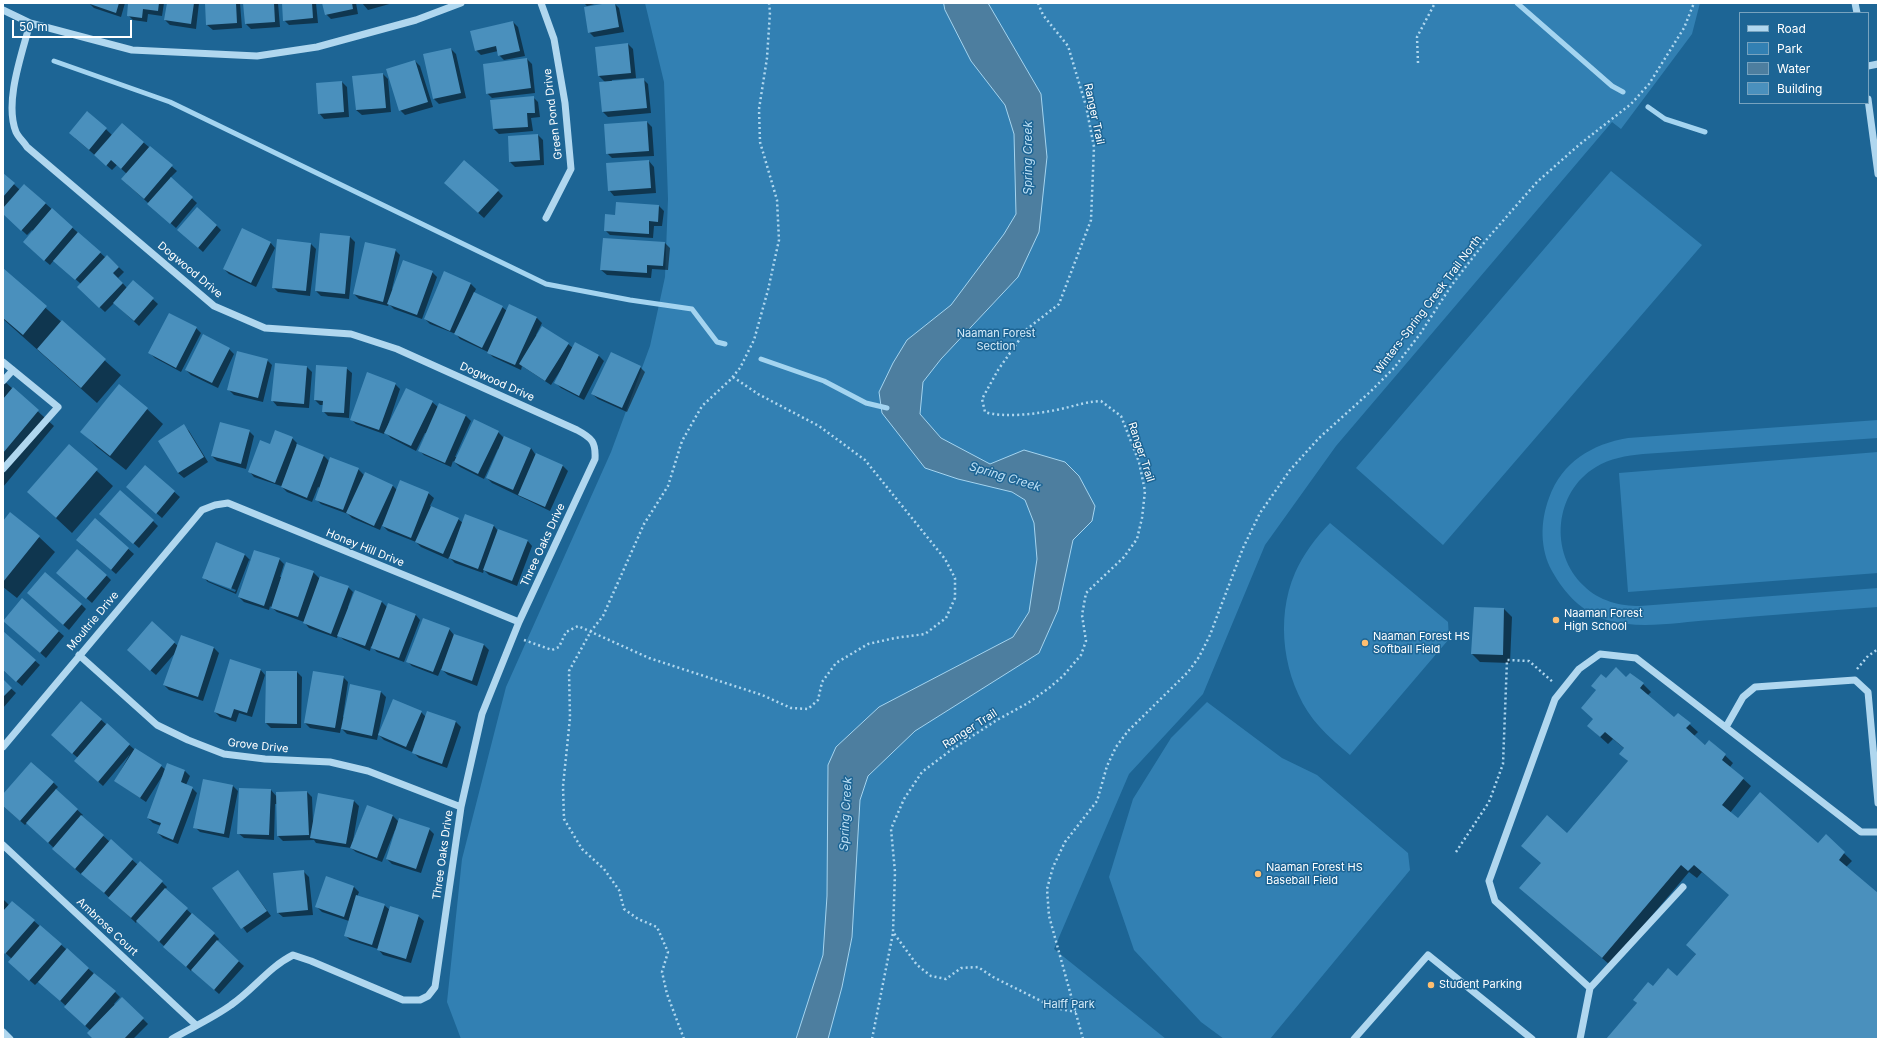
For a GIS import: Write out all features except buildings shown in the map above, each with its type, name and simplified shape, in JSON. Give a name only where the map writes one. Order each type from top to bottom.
[{"type":"street","points":[[3,10],[30,23],[132,50],[257,56],[317,47],[416,20],[461,3]]},
{"type":"street","name":"Green Pond Drive","points":[[541,3],[554,39],[563,88],[570,169],[546,218]]},
{"type":"street","name":"Dogwood Drive","points":[[30,23],[11,100],[12,118],[17,133],[27,147],[214,306],[265,328],[351,334],[397,349],[577,430],[588,436],[596,446]]},
{"type":"street","points":[[1869,104],[1878,174]]},
{"type":"street","points":[[3,362],[58,407],[3,469]]},
{"type":"street","points":[[3,381],[13,370]]},
{"type":"street","name":"Three Oaks Drive","points":[[172,1039],[231,1006],[279,962],[292,955],[311,961],[403,1000],[420,1000],[428,996],[435,987],[461,807],[482,714],[519,622],[595,459],[596,446]]},
{"type":"street","name":"Honey Hill Drive","points":[[202,510],[214,505],[228,503],[519,622]]},
{"type":"street","name":"Moultrie Drive","points":[[3,747],[202,510]]},
{"type":"street","points":[[1590,988],[1495,901],[1489,881],[1555,699],[1579,668],[1600,654],[1636,658],[1861,832],[1878,832]]},
{"type":"street","name":"Grove Drive","points":[[79,655],[157,725],[188,740],[224,754],[265,759],[330,762],[361,770],[461,807]]},
{"type":"street","points":[[1726,727],[1743,697],[1755,687],[1855,680],[1868,692],[1878,803]]},
{"type":"street","name":"Ambrose Court","points":[[3,845],[196,1025]]},
{"type":"street","points":[[1580,1039],[1590,988],[1683,887]]},
{"type":"street","points":[[1354,1039],[1428,955],[1532,1039]]},
{"type":"street","points":[[3,1032],[10,1039]]},
{"type":"path","points":[[684,1039],[666,994],[662,972],[668,952],[656,928],[638,919],[624,909],[615,885],[604,869],[582,849],[564,819],[563,786],[570,718],[569,671],[591,631],[603,616],[644,524],[668,486],[682,441],[702,406],[733,377],[740,368],[754,340],[768,290],[779,240],[777,200],[760,142],[759,109],[767,58],[770,12],[769,3]]},
{"type":"path","name":"Ranger Trail","points":[[872,1039],[893,932],[895,872],[891,829],[904,799],[922,772],[977,733],[1028,703],[1068,671],[1081,655],[1086,641],[1082,616],[1086,593],[1124,557],[1137,539],[1142,518],[1145,491],[1139,462],[1121,416],[1101,401],[1084,402],[1056,410],[995,415],[985,412],[982,399],[998,370],[1027,329],[1059,304],[1091,220],[1094,147],[1086,106],[1068,46],[1043,15],[1038,3]]},
{"type":"path","points":[[1418,63],[1417,38],[1435,3]]},
{"type":"path","name":"Winters-Spring Creek Trail North","points":[[1084,1039],[1049,916],[1047,889],[1053,867],[1065,842],[1097,801],[1107,766],[1116,747],[1128,731],[1188,672],[1199,658],[1210,635],[1242,548],[1260,514],[1290,470],[1319,438],[1394,368],[1420,334],[1451,286],[1487,239],[1537,182],[1580,144],[1631,104],[1649,84],[1684,28],[1694,3]]},
{"type":"path","points":[[524,640],[552,650],[559,647],[566,632],[578,626],[649,658],[762,694],[791,708],[808,709],[818,700],[822,682],[836,663],[868,644],[925,634],[946,618],[955,598],[955,578],[945,559],[865,460],[818,426],[758,394],[733,377]]},
{"type":"path","points":[[1855,680],[1858,667],[1878,649]]},
{"type":"path","points":[[1456,852],[1490,802],[1503,764],[1507,660],[1529,661],[1562,689]]},
{"type":"path","points":[[893,932],[917,965],[931,976],[946,978],[961,968],[978,967],[993,977],[1055,1008],[1076,1012]]},
{"type":"green space","name":"Naaman Forest Section","points":[[645,3],[1700,3],[1692,34],[1621,129],[1612,122],[1336,446],[1265,545],[1203,694],[1129,774],[1054,949],[1166,1039],[461,1039],[447,1002],[462,859],[506,687],[611,452],[650,346],[665,277],[668,199],[664,82]]},
{"type":"green space","points":[[1611,171],[1702,245],[1443,545],[1356,468]]},
{"type":"green space","points":[[1878,420],[1878,438],[1643,454],[1613,459],[1596,467],[1582,478],[1571,492],[1565,507],[1561,524],[1561,540],[1565,557],[1573,572],[1584,586],[1603,599],[1617,604],[1640,606],[1878,588],[1878,607],[1646,625],[1620,623],[1598,617],[1582,607],[1569,595],[1557,579],[1548,563],[1543,545],[1543,526],[1549,498],[1562,474],[1570,465],[1591,450],[1602,445],[1628,438]]},
{"type":"green space","points":[[1878,452],[1878,573],[1628,592],[1619,473]]},
{"type":"green space","name":"Naaman Forest HS Softball Field","points":[[1330,523],[1448,622],[1449,639],[1350,755],[1321,729],[1303,703],[1295,686],[1285,648],[1285,610],[1295,573],[1310,546]]},
{"type":"green space","name":"Naaman Forest HS Baseball Field","points":[[1207,702],[1282,758],[1317,775],[1408,853],[1410,870],[1270,1039],[1224,1039],[1201,1022],[1134,950],[1109,877],[1133,799],[1171,738]]},
{"type":"water","name":"Spring Creek","points":[[944,3],[988,3],[1041,94],[1047,157],[1039,232],[1018,277],[941,359],[923,382],[920,414],[941,438],[990,464],[1024,450],[1065,462],[1079,476],[1095,506],[1092,521],[1073,540],[1058,610],[1039,653],[915,731],[868,776],[860,800],[852,937],[842,987],[828,1039],[796,1039],[823,955],[827,896],[828,765],[836,747],[879,707],[1013,637],[1029,612],[1037,559],[1034,523],[1025,500],[1012,492],[958,479],[925,468],[882,413],[879,392],[893,363],[907,340],[951,305],[1004,234],[1016,214],[1014,134],[1005,105],[971,61],[945,10]]},
{"type":"waterway","points":[[1517,3],[1612,86],[1623,92]]},
{"type":"waterway","points":[[54,61],[170,102],[546,284],[630,300],[692,309],[717,342],[725,344]]},
{"type":"waterway","points":[[1648,107],[1665,119],[1705,132]]},
{"type":"waterway","points":[[761,359],[824,381],[866,403],[887,408]]},
{"type":"place","name":"Naaman Forest High School","points":[[1556,620]]},
{"type":"place","name":"Naaman Forest HS Softball Field","points":[[1365,643]]},
{"type":"place","name":"Naaman Forest HS Baseball Field","points":[[1258,874]]},
{"type":"place","name":"Student Parking","points":[[1431,985]]},
{"type":"park label","name":"Halff Park","points":[[1069,1005]]}]
